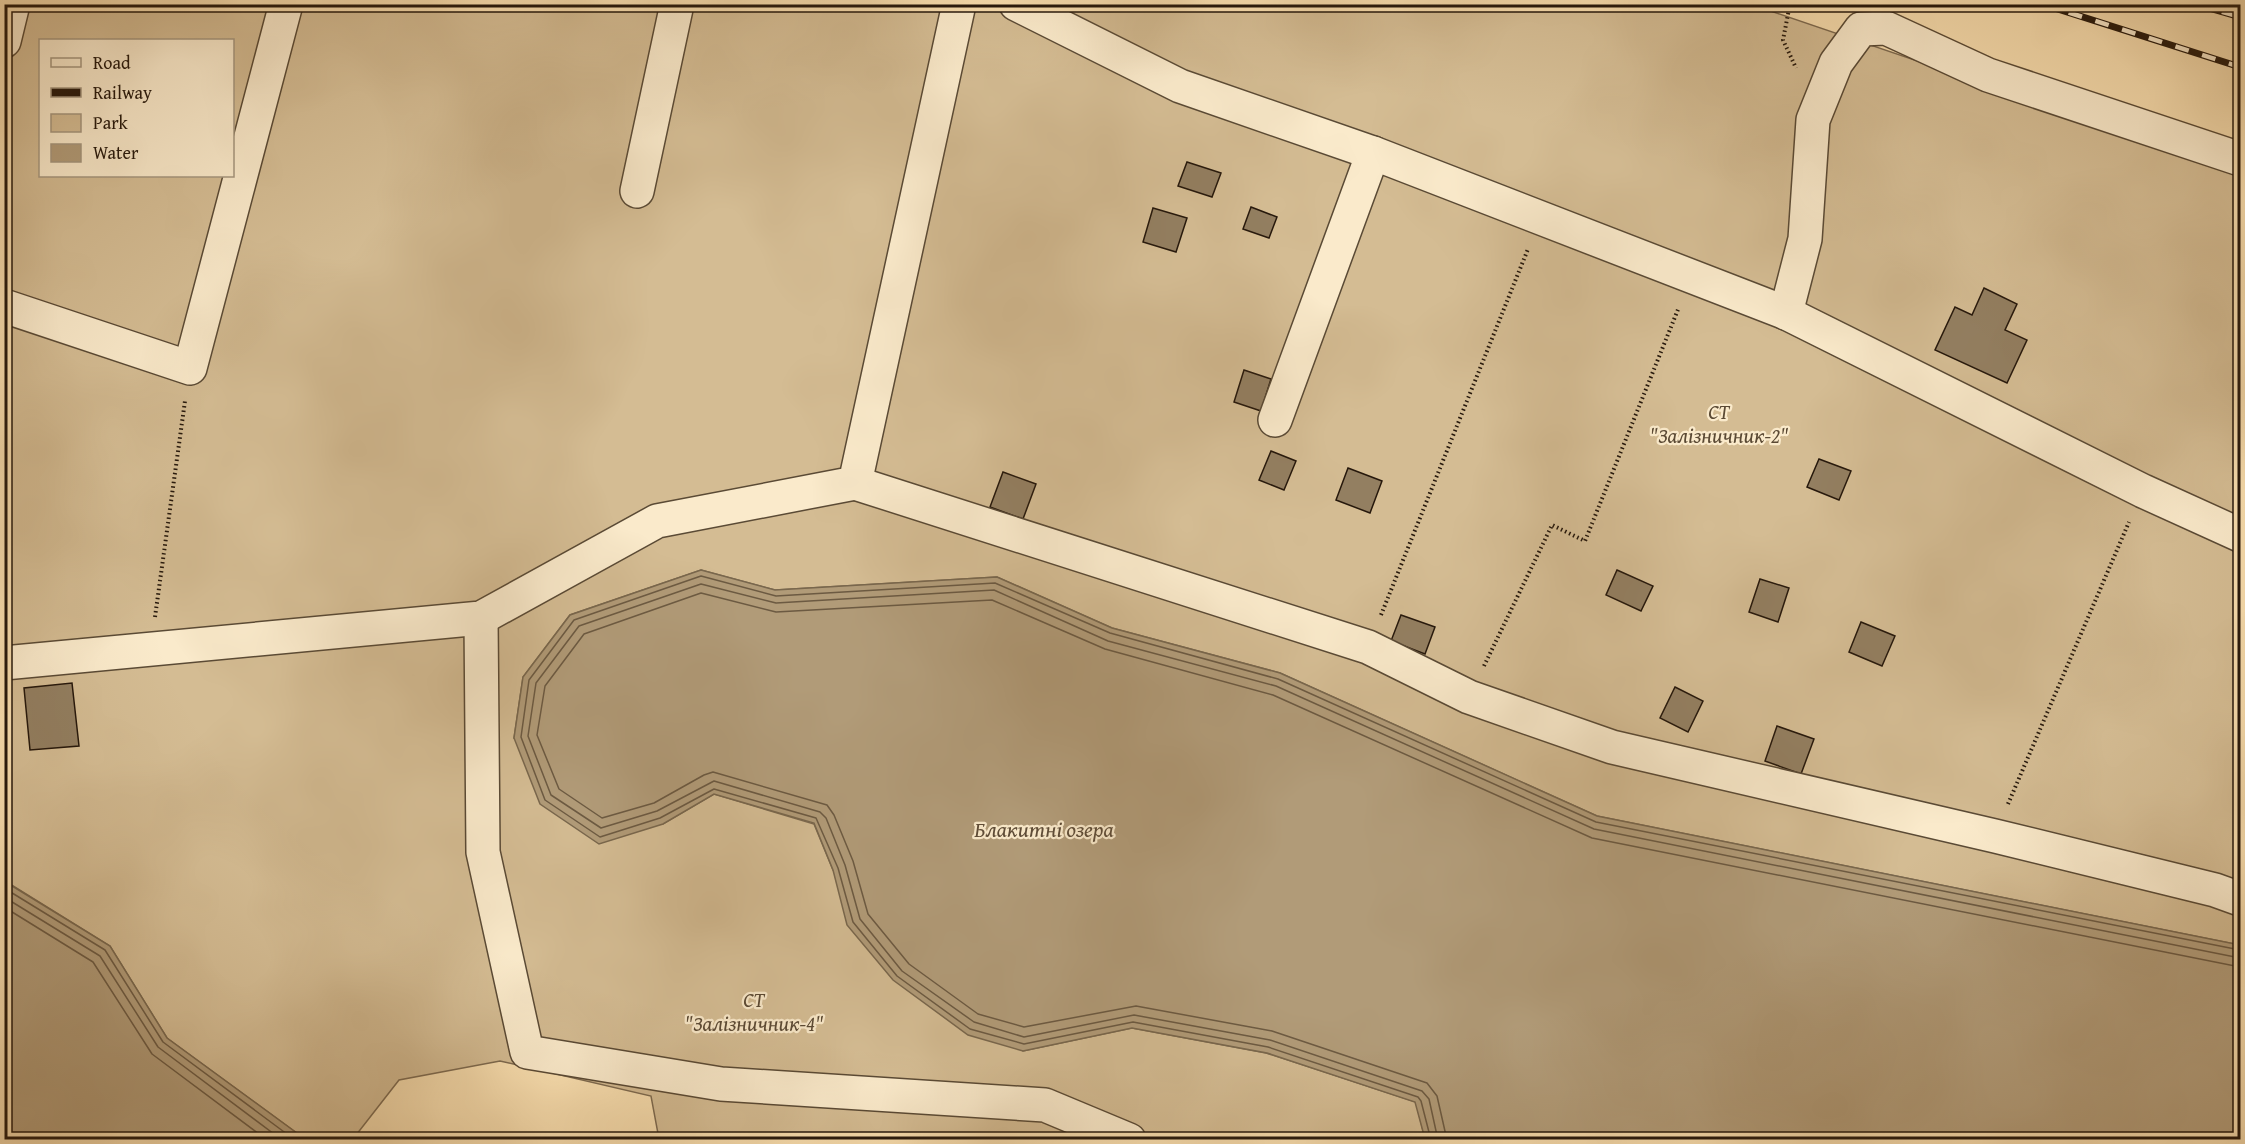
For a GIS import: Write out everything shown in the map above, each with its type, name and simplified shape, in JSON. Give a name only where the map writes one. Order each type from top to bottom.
[{"type":"lane","points":[[4,41],[13,4]]},
{"type":"lane","points":[[4,306],[190,368],[286,4]]},
{"type":"lane","points":[[637,191],[677,4]]},
{"type":"lane","points":[[855,483],[959,4]]},
{"type":"lane","points":[[1016,4],[1180,86],[1373,153],[1786,313],[2142,491],[2241,535]]},
{"type":"lane","points":[[1786,313],[1805,239],[1814,120],[1836,63],[1861,29],[1886,28],[1988,75],[2241,159]]},
{"type":"lane","points":[[1275,420],[1373,153]]},
{"type":"lane","points":[[4,663],[481,618],[657,521],[855,483],[1368,647],[1469,697],[1612,747],[1995,836],[2215,890],[2241,899]]},
{"type":"lane","points":[[481,618],[483,852],[527,1052],[721,1084],[1045,1105],[1129,1140]]},
{"type":"path","points":[[1790,4],[1784,40],[1797,69]]},
{"type":"path","points":[[1368,647],[1540,217]]},
{"type":"path","points":[[1469,697],[1552,525],[1585,541],[1692,276]]},
{"type":"path","points":[[150,649],[190,368]]},
{"type":"path","points":[[1995,836],[2142,491]]},
{"type":"green space","name":"СТ \"Залізничник-2\"","points":[[4,5],[1753,5],[2240,171],[2240,945],[1597,816],[1280,673],[1112,628],[997,577],[775,590],[701,570],[570,615],[523,677],[514,738],[663,824],[714,794],[814,824],[833,870],[1023,1051],[1132,1028],[1266,1053],[1416,1102],[1425,1139],[659,1139],[651,1096],[500,1061],[399,1080],[353,1139],[305,1139],[167,1038],[110,946],[5,881]]},
{"type":"water","name":"Блакитні озера","points":[[701,570],[775,590],[997,577],[1112,628],[1280,673],[1597,816],[2240,945],[2240,1139],[1425,1139],[1415,1102],[1267,1053],[1132,1028],[1023,1051],[968,1035],[893,980],[847,925],[833,870],[814,823],[714,794],[663,824],[599,844],[540,804],[514,738],[523,677],[570,615]]},
{"type":"water","points":[[4,881],[110,946],[167,1038],[305,1139],[5,1139]]},
{"type":"building","points":[[1187,162],[1221,173],[1212,197],[1178,186]]},
{"type":"building","points":[[1251,207],[1277,217],[1269,238],[1243,229]]},
{"type":"building","points":[[1153,208],[1187,218],[1176,252],[1143,242]]},
{"type":"building","points":[[1984,288],[2017,304],[2005,330],[2027,340],[2007,383],[1935,350],[1955,307],[1972,315]]},
{"type":"building","points":[[1244,370],[1271,379],[1261,411],[1234,402]]},
{"type":"building","points":[[1271,451],[1296,461],[1284,490],[1259,480]]},
{"type":"building","points":[[1819,459],[1851,471],[1839,500],[1807,487]]},
{"type":"building","points":[[1348,468],[1382,481],[1370,513],[1336,500]]},
{"type":"building","points":[[1003,472],[1036,484],[1023,519],[990,507]]},
{"type":"building","points":[[1617,570],[1653,586],[1641,611],[1606,595]]},
{"type":"building","points":[[1760,579],[1789,588],[1778,622],[1749,612]]},
{"type":"building","points":[[1401,615],[1435,627],[1425,654],[1391,641]]},
{"type":"building","points":[[1861,622],[1895,636],[1882,666],[1849,652]]},
{"type":"building","points":[[72,683],[79,746],[30,750],[24,688]]},
{"type":"building","points":[[1675,687],[1703,701],[1688,732],[1660,718]]},
{"type":"building","points":[[1777,726],[1814,739],[1801,774],[1765,761]]},
{"type":"railway","points":[[2042,4],[2240,67]]},
{"type":"railway","points":[[2195,4],[2240,17]]},
{"type":"park label","name":"СТ \"Залізничник-4\"","points":[[754,1012]]}]
